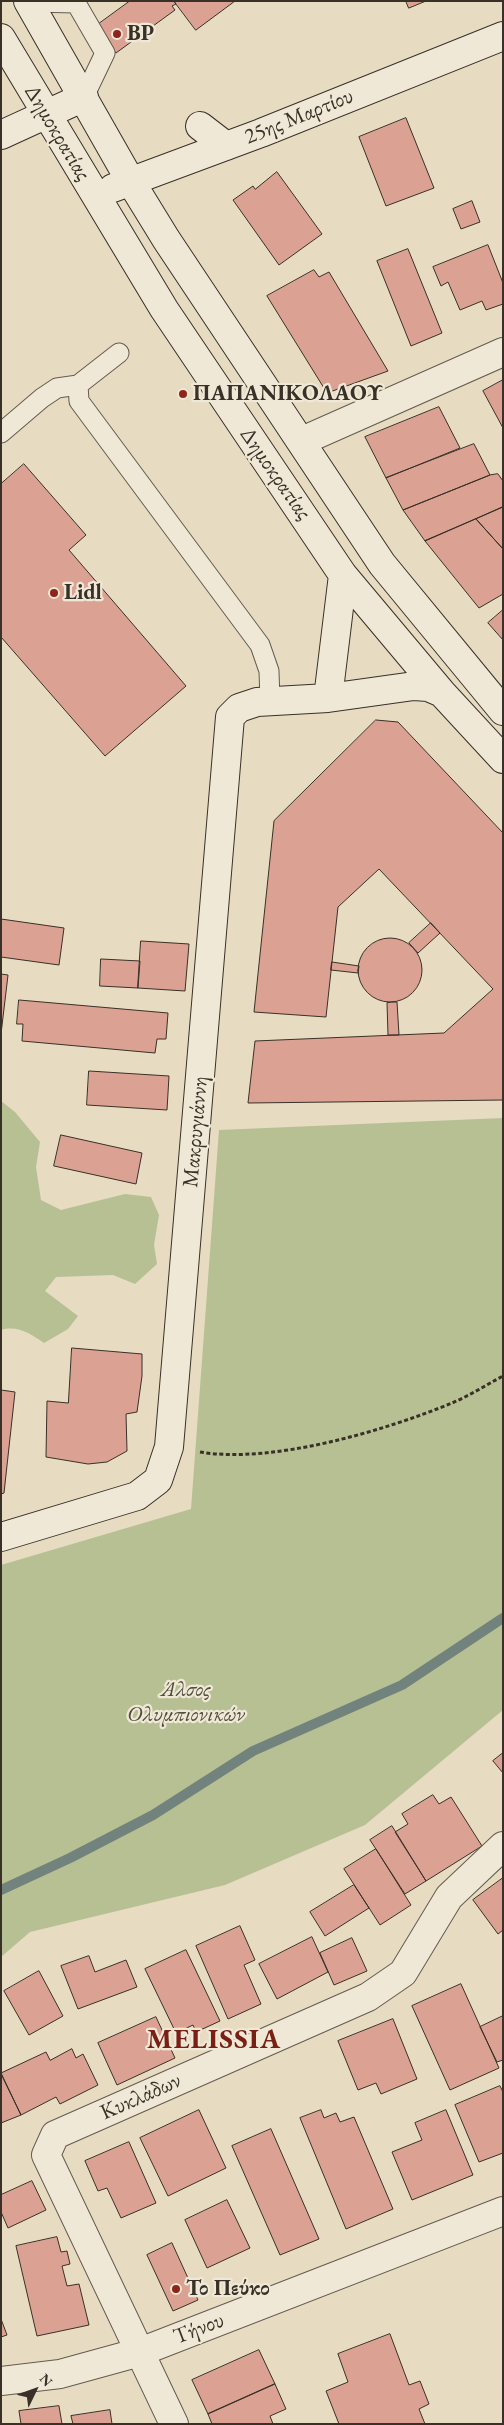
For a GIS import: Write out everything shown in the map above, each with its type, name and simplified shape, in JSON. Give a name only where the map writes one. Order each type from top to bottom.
[{"type":"street","name":"Δημοκρατίας","points":[[28,2],[131,182],[183,265],[382,564],[502,709]]},
{"type":"street","name":"25ης Μαρτίου","points":[[95,196],[503,36]]},
{"type":"street","name":"Δημοκρατίας","points":[[1,38],[95,196],[204,370],[343,575],[442,693],[503,759]]},
{"type":"street","points":[[1,135],[84,97]]},
{"type":"street","points":[[200,126],[226,146]]},
{"type":"street","points":[[302,442],[503,352]]},
{"type":"street","points":[[328,698],[343,575]]},
{"type":"street","name":"Μακρυγιάννη","points":[[1,1537],[137,1496],[158,1480],[170,1447],[230,718],[239,708],[270,700],[328,698],[414,686],[428,686],[442,693]]},
{"type":"street","name":"Κυκλάδων","points":[[174,2424],[46,2155],[55,2135],[368,1996],[403,1973],[449,1897],[503,1846]]},
{"type":"street","name":"Τήνου","points":[[1,2381],[60,2374],[140,2352],[503,2211]]},
{"type":"lane","points":[[28,2],[76,3],[105,53],[84,97]]},
{"type":"lane","points":[[1,433],[42,398],[57,388],[78,385],[119,353]]},
{"type":"lane","points":[[78,385],[78,401],[260,645],[269,671],[270,700]]},
{"type":"path","points":[[170,1447],[218,1455],[264,1454],[320,1443],[378,1428],[453,1402],[503,1376]]},
{"type":"green space","points":[[1,1101],[15,1112],[40,1142],[36,1167],[41,1200],[61,1210],[125,1194],[151,1197],[159,1215],[154,1245],[157,1264],[135,1284],[113,1275],[56,1277],[45,1291],[78,1316],[68,1329],[44,1343],[19,1330],[1,1330]]},
{"type":"green space","name":"Άλσος Ολυμπιονικών","points":[[503,1118],[503,1710],[365,1825],[225,1885],[30,1932],[1,1957],[1,1565],[191,1509],[219,1130]]},
{"type":"building","points":[[130,1],[174,1],[176,4],[172,6],[175,10],[116,53],[96,26]]},
{"type":"building","points":[[174,1],[235,1],[196,30]]},
{"type":"building","points":[[406,1],[426,1],[409,8]]},
{"type":"building","points":[[406,118],[434,188],[386,206],[359,137]]},
{"type":"building","points":[[277,172],[322,234],[279,265],[233,200],[253,186],[255,189]]},
{"type":"building","points":[[472,201],[480,222],[461,229],[453,209]]},
{"type":"building","points":[[488,245],[503,283],[503,304],[486,310],[482,301],[460,310],[448,282],[441,286],[433,267]]},
{"type":"building","points":[[408,249],[442,333],[411,346],[377,261]]},
{"type":"building","points":[[314,270],[319,277],[329,272],[388,371],[327,393],[267,296]]},
{"type":"building","points":[[503,380],[503,428],[483,391]]},
{"type":"building","points":[[439,407],[460,448],[386,478],[365,437]]},
{"type":"building","points":[[474,444],[490,475],[403,510],[386,478]]},
{"type":"building","name":"Lidl","points":[[24,464],[86,535],[69,550],[186,686],[105,756],[1,637],[1,484]]},
{"type":"building","points":[[498,474],[503,481],[503,507],[425,541],[403,510],[490,475]]},
{"type":"building","points":[[503,507],[503,549],[476,519]]},
{"type":"building","points":[[476,519],[503,549],[503,594],[479,608],[425,541]]},
{"type":"building","points":[[503,610],[503,640],[488,623]]},
{"type":"building","points":[[376,720],[398,722],[503,833],[503,1100],[248,1103],[255,1041],[444,1033],[493,989],[379,869],[338,907],[326,1017],[254,1012],[274,821]]},
{"type":"building","points":[[1,919],[64,928],[59,965],[1,957]]},
{"type":"building","points":[[431,923],[440,933],[418,953],[409,943]]},
{"type":"building","points":[[384,938],[396,938],[413,947],[420,958],[422,970],[420,982],[413,993],[396,1002],[384,1002],[372,997],[363,988],[358,976],[358,964],[363,952],[372,943]]},
{"type":"building","points":[[141,941],[189,944],[185,991],[138,988]]},
{"type":"building","points":[[101,959],[140,961],[138,988],[100,986]]},
{"type":"building","points":[[332,962],[359,966],[358,973],[331,970]]},
{"type":"building","points":[[1,974],[8,975],[1,1034]]},
{"type":"building","points":[[19,1000],[168,1013],[166,1039],[157,1039],[155,1053],[22,1041],[23,1024],[17,1024]]},
{"type":"building","points":[[397,1002],[399,1035],[388,1035],[387,1003]]},
{"type":"building","points":[[89,1071],[169,1076],[167,1110],[87,1105]]},
{"type":"building","points":[[61,1135],[142,1153],[136,1184],[54,1166]]},
{"type":"building","points":[[72,1348],[142,1354],[142,1376],[137,1412],[126,1414],[127,1451],[107,1462],[88,1464],[46,1457],[47,1401],[68,1403]]},
{"type":"building","points":[[1,1390],[15,1392],[4,1493],[1,1494]]},
{"type":"building","points":[[503,1753],[503,1773],[493,1761]]},
{"type":"building","points":[[433,1795],[439,1804],[451,1797],[482,1846],[426,1881],[395,1832],[408,1824],[402,1814]]},
{"type":"building","points":[[392,1826],[426,1881],[405,1894],[370,1840]]},
{"type":"building","points":[[376,1849],[411,1905],[380,1925],[344,1869]]},
{"type":"building","points":[[503,1878],[503,1930],[498,1934],[473,1900]]},
{"type":"building","points":[[354,1885],[369,1908],[325,1936],[310,1912]]},
{"type":"building","points":[[240,1926],[255,1960],[244,1965],[261,2004],[228,2019],[196,1946]]},
{"type":"building","points":[[312,1937],[328,1972],[277,1999],[259,1964]]},
{"type":"building","points":[[352,1938],[367,1971],[334,1985],[320,1953]]},
{"type":"building","points":[[186,1950],[220,2021],[196,2032],[193,2025],[176,2033],[145,1969]]},
{"type":"building","points":[[89,1956],[95,1972],[126,1960],[137,1987],[78,2009],[61,1966]]},
{"type":"building","points":[[39,1971],[63,2016],[29,2035],[4,1991]]},
{"type":"building","points":[[461,1984],[499,2068],[450,2090],[412,2006]]},
{"type":"building","points":[[503,2016],[503,2060],[497,2062],[480,2027]]},
{"type":"building","points":[[156,2017],[175,2058],[117,2085],[98,2043]]},
{"type":"building","points":[[393,2019],[417,2079],[381,2094],[376,2083],[358,2090],[338,2041]]},
{"type":"building","points":[[72,2049],[76,2058],[83,2054],[98,2085],[60,2104],[56,2097],[21,2115],[1,2073],[46,2052],[50,2060]]},
{"type":"building","points":[[1,2074],[21,2115],[1,2123]]},
{"type":"building","points":[[500,2086],[503,2092],[503,2153],[479,2162],[455,2105]]},
{"type":"building","points":[[199,2110],[226,2168],[168,2196],[140,2138]]},
{"type":"building","points":[[321,2110],[324,2118],[336,2113],[340,2122],[354,2117],[393,2209],[346,2229],[300,2118]]},
{"type":"building","points":[[446,2110],[473,2175],[412,2200],[392,2152],[422,2140],[415,2123]]},
{"type":"building","points":[[271,2129],[319,2239],[280,2255],[232,2146]]},
{"type":"building","points":[[129,2142],[156,2203],[121,2218],[107,2188],[98,2191],[85,2161]]},
{"type":"building","points":[[32,2181],[46,2210],[8,2228],[1,2212],[1,2195]]},
{"type":"building","points":[[227,2200],[250,2248],[207,2268],[185,2220]]},
{"type":"building","points":[[57,2237],[61,2252],[67,2251],[70,2264],[62,2266],[67,2286],[79,2284],[89,2325],[37,2336],[16,2246]]},
{"type":"building","points":[[172,2243],[198,2300],[173,2311],[147,2255]]},
{"type":"building","points":[[1,2319],[7,2335],[1,2337]]},
{"type":"building","points":[[390,2334],[409,2385],[420,2381],[429,2404],[419,2409],[425,2424],[339,2424],[326,2391],[348,2382],[338,2354]]},
{"type":"building","points":[[259,2350],[275,2384],[208,2414],[192,2380]]},
{"type":"building","points":[[275,2384],[286,2409],[270,2416],[273,2424],[212,2424],[208,2414]]},
{"type":"building","points":[[59,2406],[62,2424],[21,2424],[19,2411]]},
{"type":"building","points":[[110,2410],[112,2424],[73,2424],[71,2416]]},
{"type":"waterway","points":[[1,1890],[70,1858],[153,1815],[253,1751],[402,1685],[503,1618]]},
{"type":"place","name":"BP","points":[[117,34]]},
{"type":"place","name":"ΠΑΠΑΝΙΚΟΛΑΟΥ","points":[[183,394]]},
{"type":"place","name":"Lidl","points":[[54,593]]},
{"type":"place","name":"Το Πεύκο","points":[[176,2289]]},
{"type":"district","name":"MELISSIA","points":[[214,2040]]}]
